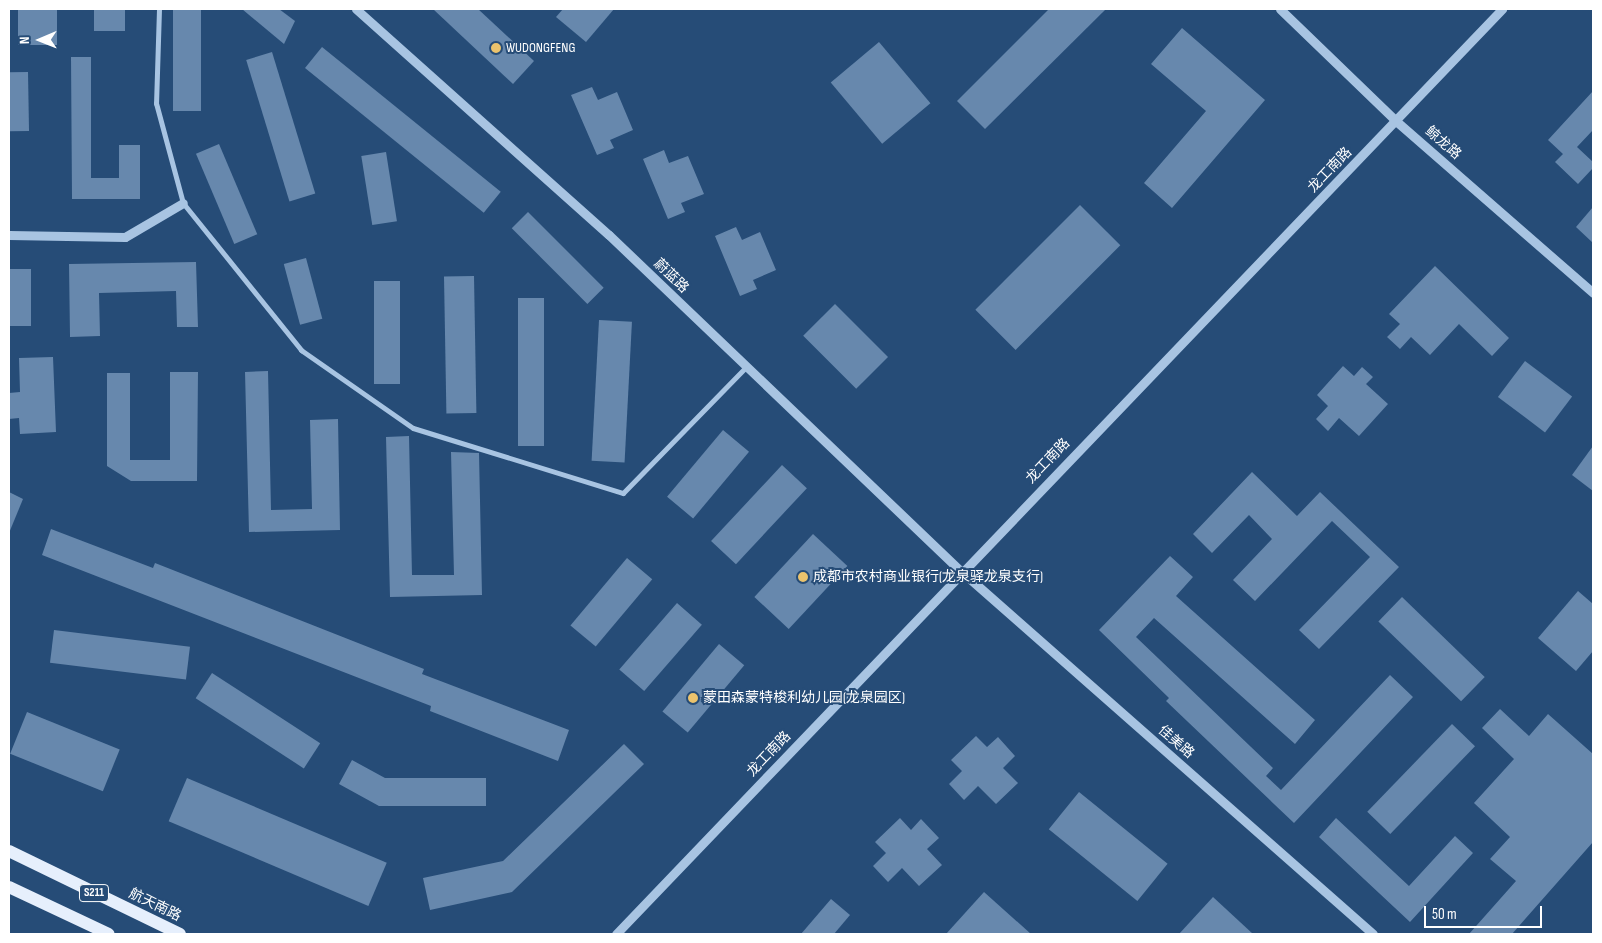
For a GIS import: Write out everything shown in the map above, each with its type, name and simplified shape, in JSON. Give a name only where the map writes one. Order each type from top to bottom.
[{"type":"main road","name":"航天南路","points":[[9,851],[180,934]]},
{"type":"main road","name":"S211","points":[[9,887],[109,934]]},
{"type":"street","points":[[159,9],[156,103],[183,203],[301,350],[414,428],[623,493],[746,367]]},
{"type":"street","name":"蔚蓝路","points":[[356,9],[609,235],[961,571]]},
{"type":"street","name":"鲸龙路","points":[[1280,9],[1396,120],[1593,293]]},
{"type":"street","name":"龙工南路","points":[[616,934],[961,571],[1502,9]]},
{"type":"street","points":[[9,235],[126,237],[183,203]]},
{"type":"street","name":"佳美路","points":[[961,571],[1373,934]]},
{"type":"building","points":[[94,9],[125,9],[125,31],[94,31]]},
{"type":"building","points":[[173,9],[201,9],[201,111],[173,111]]},
{"type":"building","points":[[242,9],[279,9],[295,21],[284,44]]},
{"type":"building","points":[[433,9],[478,9],[534,61],[513,84]]},
{"type":"building","points":[[563,9],[614,9],[586,42],[556,17]]},
{"type":"building","points":[[1049,9],[1106,9],[985,129],[957,101]]},
{"type":"building","points":[[18,10],[57,10],[57,45],[18,45]]},
{"type":"building","points":[[1182,28],[1265,100],[1172,208],[1144,183],[1206,111],[1151,64]]},
{"type":"building","points":[[879,42],[930,103],[882,144],[831,82]]},
{"type":"building","points":[[322,47],[501,192],[484,213],[305,68]]},
{"type":"building","points":[[272,52],[315,194],[289,201],[246,60]]},
{"type":"building","points":[[71,57],[91,57],[91,178],[119,178],[119,145],[140,145],[140,199],[72,199]]},
{"type":"building","points":[[9,72],[28,72],[29,131],[10,131]]},
{"type":"building","points":[[592,87],[598,100],[617,92],[633,130],[610,140],[614,148],[597,155],[571,95]]},
{"type":"building","points":[[1593,91],[1593,130],[1577,147],[1593,162],[1593,168],[1578,184],[1555,162],[1563,154],[1548,140]]},
{"type":"building","points":[[219,144],[257,234],[234,244],[196,154]]},
{"type":"building","points":[[664,150],[669,163],[688,156],[704,194],[681,203],[685,212],[668,219],[643,159]]},
{"type":"building","points":[[386,152],[397,221],[372,225],[361,156]]},
{"type":"building","points":[[1080,205],[1120,245],[1016,350],[975,310]]},
{"type":"building","points":[[1593,207],[1593,243],[1576,227]]},
{"type":"building","points":[[528,212],[604,288],[587,304],[512,228]]},
{"type":"building","points":[[736,227],[742,240],[760,232],[776,270],[753,280],[757,289],[740,296],[715,236]]},
{"type":"building","points":[[306,258],[322,319],[300,325],[284,264]]},
{"type":"building","points":[[196,262],[198,327],[177,327],[176,291],[99,293],[100,336],[70,337],[69,264]]},
{"type":"building","points":[[1435,266],[1509,338],[1492,356],[1459,324],[1430,355],[1411,337],[1400,349],[1387,337],[1400,324],[1389,314]]},
{"type":"building","points":[[9,269],[31,269],[31,326],[9,326]]},
{"type":"building","points":[[474,276],[476,413],[446,414],[444,277]]},
{"type":"building","points":[[374,281],[400,281],[400,384],[374,384]]},
{"type":"building","points":[[518,298],[544,298],[544,446],[518,446]]},
{"type":"building","points":[[835,304],[888,357],[856,389],[803,336]]},
{"type":"building","points":[[599,320],[632,322],[625,463],[592,461]]},
{"type":"building","points":[[53,357],[56,432],[20,434],[19,418],[9,419],[9,393],[20,392],[19,358]]},
{"type":"building","points":[[1525,361],[1572,397],[1545,432],[1498,397]]},
{"type":"building","points":[[1343,366],[1354,376],[1362,367],[1373,377],[1366,384],[1388,404],[1359,436],[1339,418],[1328,431],[1316,419],[1328,406],[1317,395]]},
{"type":"building","points":[[268,371],[271,510],[312,509],[310,420],[338,419],[340,530],[249,532],[245,372]]},
{"type":"building","points":[[170,372],[198,372],[197,481],[131,481],[107,466],[107,373],[130,373],[130,460],[170,460]]},
{"type":"building","points":[[723,430],[749,452],[693,519],[667,497]]},
{"type":"building","points":[[409,436],[412,575],[454,575],[451,452],[479,453],[482,595],[390,597],[386,437]]},
{"type":"building","points":[[1593,446],[1593,491],[1572,475]]},
{"type":"building","points":[[782,465],[807,488],[736,564],[711,541]]},
{"type":"building","points":[[1252,472],[1297,516],[1320,492],[1399,567],[1319,649],[1299,630],[1370,557],[1332,521],[1255,601],[1233,580],[1272,539],[1249,515],[1212,553],[1193,534]]},
{"type":"building","points":[[9,492],[23,499],[9,533]]},
{"type":"building","points":[[51,529],[153,568],[155,563],[424,669],[422,674],[569,730],[558,761],[430,711],[431,706],[42,555]]},
{"type":"building","points":[[813,534],[847,566],[789,629],[754,597]]},
{"type":"building","points":[[1170,556],[1193,577],[1176,596],[1315,720],[1295,744],[1154,618],[1136,637],[1273,768],[1266,776],[1281,790],[1390,675],[1413,697],[1294,823],[1166,701],[1169,698],[1099,630]]},
{"type":"building","points":[[627,558],[652,579],[596,647],[570,625]]},
{"type":"building","points":[[1578,591],[1593,604],[1593,651],[1576,671],[1538,638]]},
{"type":"building","points":[[1402,597],[1485,677],[1461,701],[1378,621]]},
{"type":"building","points":[[677,603],[702,625],[644,691],[619,669]]},
{"type":"building","points":[[54,630],[190,647],[186,679],[50,663]]},
{"type":"building","points":[[719,644],[744,665],[688,733],[662,711]]},
{"type":"building","points":[[212,673],[320,743],[304,768],[196,698]]},
{"type":"building","points":[[1500,709],[1529,736],[1548,714],[1593,754],[1593,842],[1512,934],[1469,934],[1516,881],[1490,859],[1510,837],[1474,803],[1514,759],[1482,728]]},
{"type":"building","points":[[27,712],[120,749],[103,791],[10,754]]},
{"type":"building","points":[[1452,724],[1475,746],[1390,834],[1367,812]]},
{"type":"building","points":[[976,736],[987,747],[998,737],[1015,756],[1003,768],[1018,783],[996,804],[978,786],[964,800],[949,784],[962,771],[951,760]]},
{"type":"building","points":[[624,744],[644,764],[512,892],[430,910],[423,878],[503,861]]},
{"type":"building","points":[[352,760],[385,778],[486,778],[486,806],[379,806],[339,784]]},
{"type":"building","points":[[187,778],[387,863],[368,906],[169,821]]},
{"type":"building","points":[[1079,792],[1168,864],[1137,901],[1049,829]]},
{"type":"building","points":[[900,818],[911,830],[921,819],[939,838],[927,849],[942,865],[919,886],[902,868],[888,882],[873,866],[886,853],[875,842]]},
{"type":"building","points":[[1336,818],[1409,886],[1455,836],[1473,853],[1410,922],[1319,837]]},
{"type":"building","points":[[984,892],[1031,934],[946,934]]},
{"type":"building","points":[[1213,897],[1253,934],[1179,934]]},
{"type":"building","points":[[831,899],[850,915],[834,934],[801,934]]},
{"type":"place","name":"WUDONGFENG","points":[[496,48]]},
{"type":"place","name":"成都市农村商业银行(龙泉驿龙泉支行)","points":[[803,577]]},
{"type":"place","name":"蒙田森蒙特梭利幼儿园(龙泉园区)","points":[[693,698]]}]
